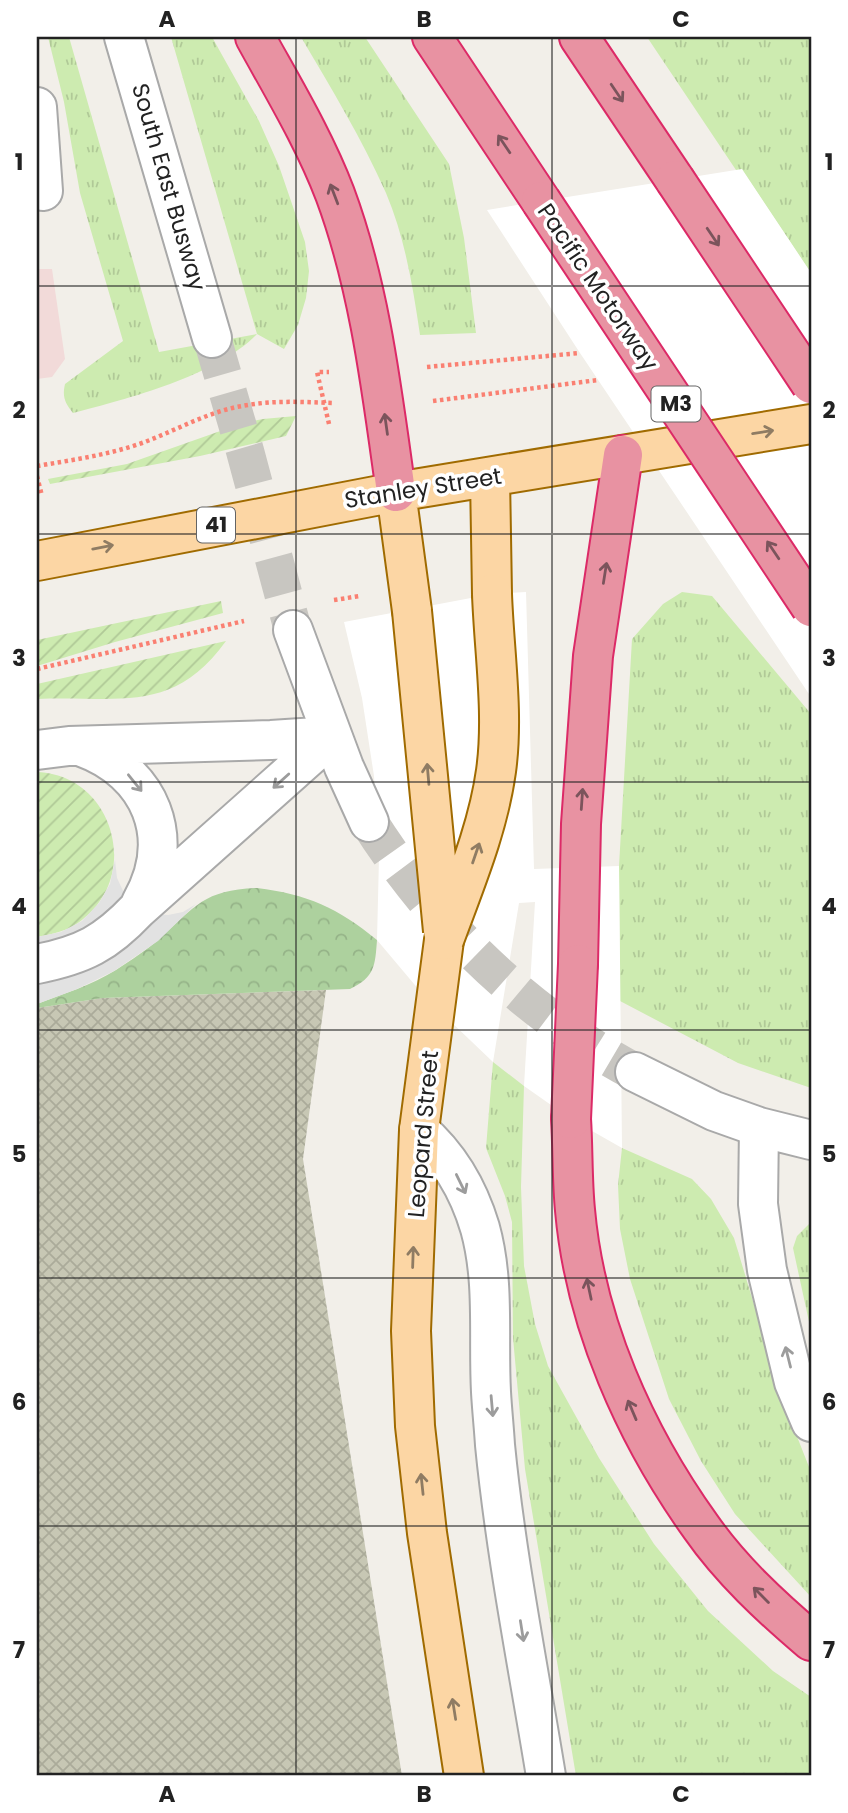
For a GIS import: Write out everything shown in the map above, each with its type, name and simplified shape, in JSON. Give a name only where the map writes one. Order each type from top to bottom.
[{"type":"highway","points":[[255,37],[312,139],[346,228],[363,293],[396,492]]},
{"type":"highway","name":"Pacific Motorway","points":[[432,37],[811,607]]},
{"type":"highway","points":[[579,37],[811,384]]},
{"type":"highway","points":[[623,455],[593,656],[579,867],[571,1119],[575,1211],[590,1296],[609,1354],[635,1419],[660,1465],[702,1528],[743,1578],[811,1641]]},
{"type":"main road","name":"Stanley Street","points":[[37,561],[396,492],[811,424]]},
{"type":"main road","points":[[444,940],[482,833],[496,771],[498,742],[490,477]]},
{"type":"main road","name":"Leopard Street","points":[[396,492],[412,611],[444,940],[419,1130],[411,1331],[415,1426],[427,1533],[464,1776]]},
{"type":"lane","name":"South East Busway","points":[[124,37],[212,338]]},
{"type":"lane","points":[[37,107],[43,191]]},
{"type":"lane","points":[[293,630],[332,736],[369,821]]},
{"type":"lane","points":[[37,750],[332,736]]},
{"type":"lane","points":[[37,963],[70,957],[97,944],[120,928],[332,736]]},
{"type":"lane","points":[[80,746],[103,754],[123,768],[140,787],[152,808],[158,833],[158,859],[151,885],[138,909]]},
{"type":"lane","points":[[635,1072],[714,1111],[759,1127],[811,1140]]},
{"type":"lane","points":[[759,1127],[758,1204],[767,1270],[794,1382],[811,1422]]},
{"type":"lane","points":[[419,1130],[455,1171],[472,1208],[485,1250],[490,1287],[491,1392],[500,1496],[546,1776]]},
{"type":"path","points":[[420,368],[580,353]]},
{"type":"path","points":[[317,372],[329,424]]},
{"type":"path","points":[[425,402],[598,380]]},
{"type":"path","points":[[37,466],[138,444],[240,406],[335,402]]},
{"type":"path","points":[[37,476],[42,496]]},
{"type":"path","points":[[324,603],[337,600]]},
{"type":"path","points":[[37,669],[247,620]]},
{"type":"shaded area","points":[[37,269],[52,269],[65,359],[52,377],[37,379]]},
{"type":"shaded area","points":[[115,860],[117,878],[125,895],[153,914],[183,912],[196,904],[158,941],[114,971],[37,1004],[37,937],[61,932],[82,921],[99,903],[110,884]]},
{"type":"shaded area","points":[[326,990],[303,1159],[402,1776],[37,1776],[37,1008],[103,998]]},
{"type":"green space","points":[[48,37],[69,37],[159,352],[257,334],[220,362],[171,384],[73,413],[65,400],[65,384],[123,341],[80,193],[64,102]]},
{"type":"green space","points":[[171,37],[212,37],[259,121],[279,166],[305,242],[309,271],[306,298],[298,325],[284,349],[257,334]]},
{"type":"green space","points":[[301,37],[365,37],[449,164],[464,238],[476,333],[420,335],[411,281],[393,210],[356,133]]},
{"type":"green space","points":[[647,37],[811,37],[811,273],[742,170],[736,170]]},
{"type":"green space","points":[[296,416],[286,436],[200,456],[50,484],[48,479],[127,464],[243,423]]},
{"type":"green space","points":[[682,592],[712,596],[811,714],[811,1088],[738,1063],[620,1001],[619,866],[632,639],[663,604]]},
{"type":"green space","points":[[221,601],[223,613],[37,666],[37,640]]},
{"type":"green space","points":[[226,641],[206,665],[185,681],[164,691],[118,699],[37,699],[37,684]]},
{"type":"green space","points":[[37,772],[63,777],[85,790],[100,808],[110,830],[114,854],[111,878],[100,901],[72,927],[37,937]]},
{"type":"green space","points":[[257,888],[291,894],[321,904],[363,929],[377,940],[374,964],[369,975],[350,989],[103,998],[37,1008],[37,1004],[87,985],[116,970],[150,947],[193,909],[213,896],[239,889]]},
{"type":"green space","points":[[493,1062],[524,1086],[521,1187],[524,1266],[535,1324],[548,1366],[599,1458],[654,1544],[708,1611],[773,1671],[811,1697],[811,1776],[576,1776],[525,1469],[513,1338],[512,1222],[486,1148]]},
{"type":"green space","points":[[622,1148],[692,1179],[711,1199],[734,1238],[783,1401],[811,1472],[811,1597],[735,1514],[701,1461],[669,1399],[630,1279],[620,1229],[618,1185]]},
{"type":"green space","points":[[811,1222],[811,1331],[793,1248],[797,1236]]},
{"type":"pier","points":[[742,169],[811,273],[811,697],[487,210]]},
{"type":"pier","points":[[526,592],[534,869],[619,866],[622,1148],[571,1119],[524,1086],[535,902],[519,903],[493,1062],[425,997],[377,940],[379,858],[374,776],[362,698],[344,622],[492,594]]},
{"type":"tunnel","points":[[212,338],[293,630]]},
{"type":"tunnel","points":[[369,822],[423,896],[486,964],[557,1023],[635,1072]]}]
